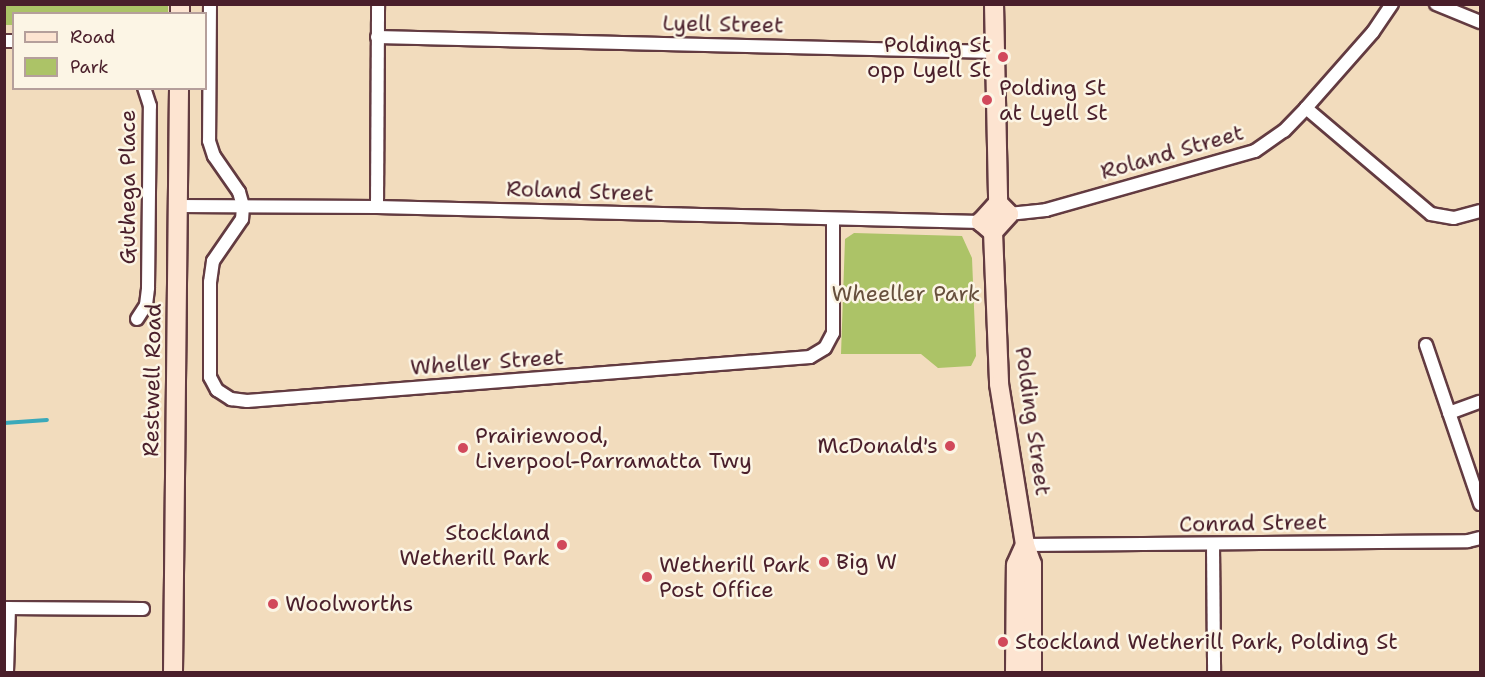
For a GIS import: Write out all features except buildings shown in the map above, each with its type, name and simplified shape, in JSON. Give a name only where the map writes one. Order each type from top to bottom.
[{"type":"main road","points":[[987,227],[1003,209],[994,4]]},
{"type":"main road","name":"Restwell Road","points":[[173,672],[179,90]]},
{"type":"main road","name":"Polding Street","points":[[987,227],[999,384],[1025,545],[1032,564],[1032,672]]},
{"type":"main road","name":"Polding Street","points":[[1015,672],[1016,566],[1025,545]]},
{"type":"street","points":[[210,4],[209,141],[214,156],[239,192],[243,206]]},
{"type":"street","points":[[377,207],[378,4]]},
{"type":"street","name":"Roland Street","points":[[1003,209],[1046,210],[1246,154],[1271,141],[1306,108],[1373,33],[1392,4]]},
{"type":"street","points":[[1436,4],[1480,22]]},
{"type":"street","name":"Lyell Street","points":[[377,37],[996,52]]},
{"type":"street","name":"Guthega Place","points":[[136,320],[146,305],[148,288],[150,106],[145,90]]},
{"type":"street","points":[[1306,108],[1431,214],[1454,218],[1480,211]]},
{"type":"street","name":"Roland Street","points":[[178,206],[377,207],[832,219],[987,227]]},
{"type":"street","name":"Wheller Street","points":[[243,206],[242,219],[216,254],[210,270],[209,369],[213,384],[224,396],[247,401],[810,357],[825,348],[833,333],[832,219]]},
{"type":"street","points":[[1426,345],[1480,504]]},
{"type":"street","points":[[1449,413],[1480,402]]},
{"type":"street","name":"Conrad Street","points":[[1025,545],[1468,541],[1480,537]]},
{"type":"street","points":[[1213,544],[1214,672]]},
{"type":"street","points":[[8,672],[7,608],[143,609]]},
{"type":"green space","points":[[5,4],[168,5],[168,12],[12,12],[12,25],[5,25]]},
{"type":"green space","name":"Wheeller Park","points":[[854,233],[962,236],[972,258],[976,356],[971,366],[938,368],[921,354],[841,354],[845,239]]},
{"type":"waterway","points":[[4,423],[47,420]]},
{"type":"place","name":"Polding St opp Lyell St","points":[[1003,57]]},
{"type":"place","name":"Polding St at Lyell St","points":[[987,100]]},
{"type":"place","name":"McDonald's","points":[[950,446]]},
{"type":"place","name":"Prairiewood, Liverpool-Parramatta Twy","points":[[463,448]]},
{"type":"place","name":"Stockland Wetherill Park","points":[[562,545]]},
{"type":"place","name":"Big W","points":[[824,562]]},
{"type":"place","name":"Wetherill Park Post Office","points":[[647,577]]},
{"type":"place","name":"Woolworths","points":[[273,604]]},
{"type":"place","name":"Stockland Wetherill Park, Polding St","points":[[1003,642]]}]
